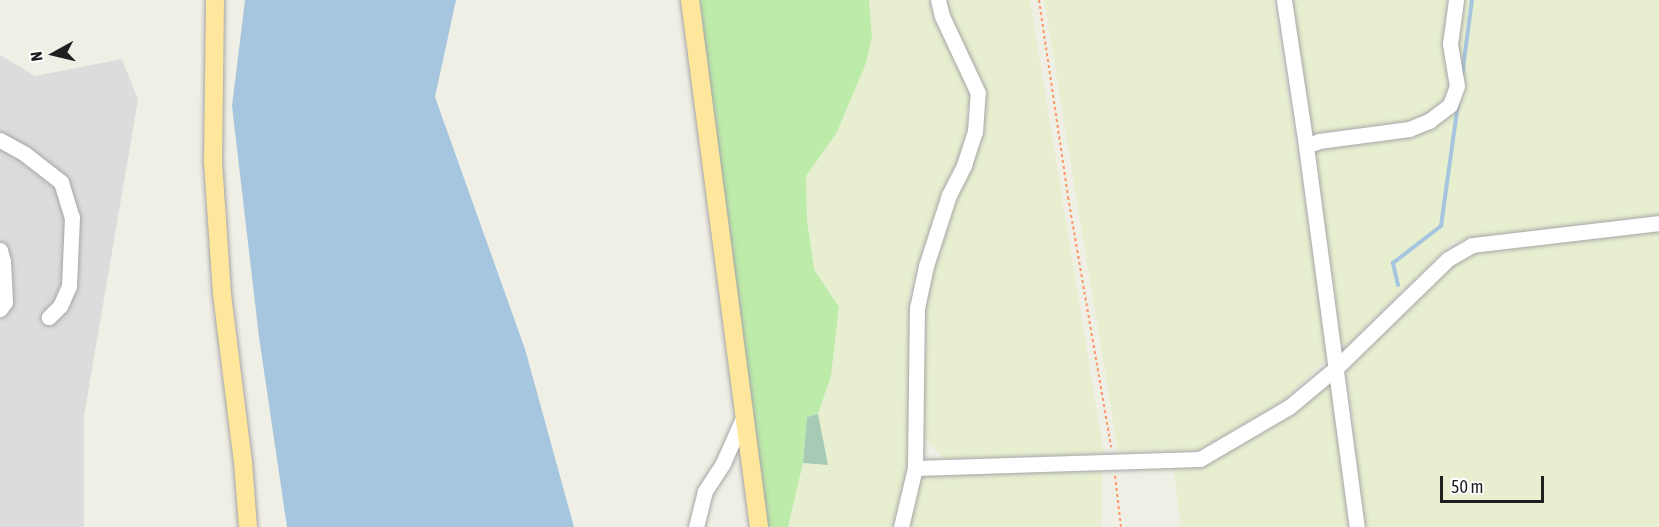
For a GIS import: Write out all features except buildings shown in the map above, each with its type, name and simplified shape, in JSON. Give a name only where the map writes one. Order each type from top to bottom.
[{"type":"main road","points":[[215,0],[213,162],[222,294],[243,462],[248,527]]},
{"type":"main road","points":[[690,0],[759,527]]},
{"type":"street","points":[[901,527],[915,468],[917,308],[926,266],[949,195],[964,165],[975,132],[978,93],[942,16],[938,0]]},
{"type":"street","points":[[1284,0],[1357,527]]},
{"type":"street","points":[[1306,146],[1319,141],[1409,129],[1429,121],[1450,105],[1457,86],[1450,44],[1456,0]]},
{"type":"street","points":[[0,140],[25,154],[61,182],[72,217],[69,286],[60,306],[49,317]]},
{"type":"street","points":[[915,468],[1114,464],[1200,459],[1289,406],[1336,368],[1448,259],[1472,245],[1659,223]]},
{"type":"street","points":[[0,250],[3,261],[5,302],[0,309]]},
{"type":"street","points":[[696,527],[705,491],[723,463],[743,418]]},
{"type":"path","points":[[1039,0],[1068,197],[1114,464],[1121,527]]},
{"type":"shaded area","points":[[0,55],[35,76],[122,59],[138,100],[84,416],[84,527],[0,527]]},
{"type":"green space","points":[[700,0],[869,0],[872,36],[866,63],[836,134],[806,176],[807,220],[814,269],[839,307],[831,376],[818,414],[807,417],[803,463],[788,527],[768,527],[723,228]]},
{"type":"green space","points":[[869,0],[929,0],[933,16],[971,95],[967,114],[968,133],[957,163],[942,191],[909,292],[910,458],[892,527],[788,527],[803,463],[828,465],[818,414],[831,376],[839,307],[814,269],[807,220],[806,175],[836,134],[872,36]]},
{"type":"green space","points":[[944,0],[1030,0],[1104,455],[944,459],[923,435],[923,307],[933,263],[981,129]]},
{"type":"green space","points":[[1044,0],[1273,0],[1329,357],[1283,401],[1196,451],[1118,452]]},
{"type":"green space","points":[[1290,0],[1447,0],[1443,44],[1448,89],[1442,103],[1425,116],[1405,122],[1310,134]]},
{"type":"green space","points":[[1460,0],[1659,0],[1659,216],[1454,241],[1346,346],[1340,342],[1314,149],[1454,108]]},
{"type":"green space","points":[[1659,229],[1659,527],[1364,527],[1347,367],[1455,261],[1475,251]]},
{"type":"green space","points":[[1333,385],[1348,527],[1181,527],[1173,467],[1293,411]]},
{"type":"green space","points":[[818,414],[828,465],[803,463],[807,417]]},
{"type":"green space","points":[[1102,469],[1101,527],[905,527],[917,478],[924,472]]},
{"type":"water","points":[[245,0],[456,0],[435,97],[525,349],[574,527],[287,527],[259,337],[232,106]]},
{"type":"waterway","points":[[1462,76],[1472,0]]},
{"type":"waterway","points":[[1398,285],[1393,263],[1441,226],[1458,104]]}]
